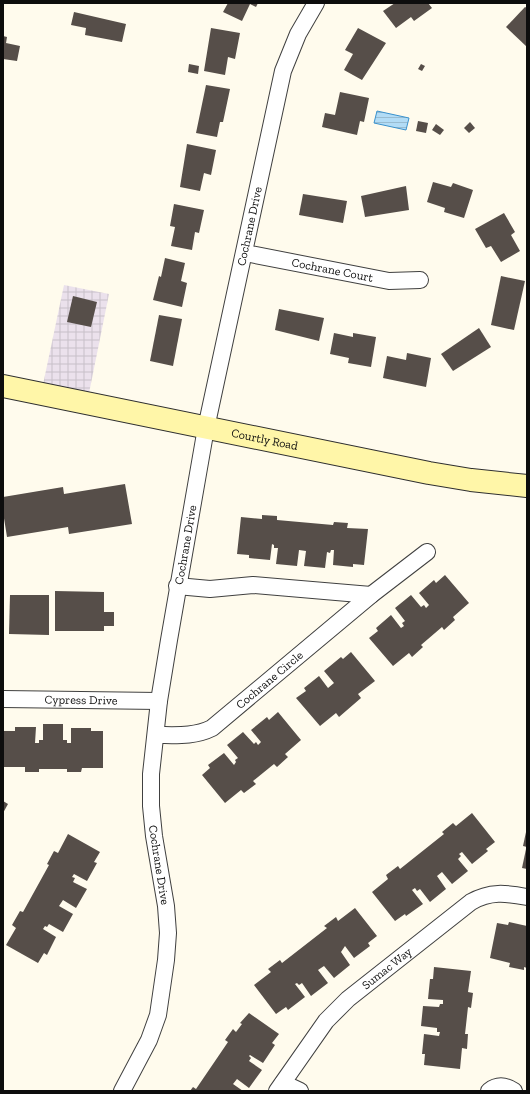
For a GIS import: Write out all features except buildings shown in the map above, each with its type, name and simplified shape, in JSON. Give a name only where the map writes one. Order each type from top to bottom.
[{"type":"street","name":"Cochrane Drive","points":[[122,1091],[150,1040],[158,1015],[166,960],[168,933],[166,906],[154,836],[151,806],[151,774],[159,701],[177,586],[206,428],[286,62],[298,34],[316,3]]},
{"type":"street","name":"Cochrane Court","points":[[245,253],[389,281],[420,280]]},
{"type":"street","name":"Courtly Road","points":[[3,386],[429,473],[471,480],[527,486]]},
{"type":"street","name":"Cochrane Circle","points":[[156,735],[193,735],[203,733],[212,728],[371,595],[427,552]]},
{"type":"street","points":[[177,586],[210,589],[253,585],[371,595]]},
{"type":"street","name":"Cypress Drive","points":[[3,699],[159,701]]},
{"type":"street","name":"Sumac Way","points":[[280,1087],[326,1021],[348,999],[471,902],[491,894],[500,893],[527,897]]},
{"type":"street","points":[[489,1091],[495,1086],[506,1086],[514,1091]]},
{"type":"street","points":[[280,1087],[300,1091]]},
{"type":"shaded area","points":[[64,285],[109,294],[87,403],[41,394]]},
{"type":"water","points":[[377,111],[409,118],[406,130],[374,123]]}]
